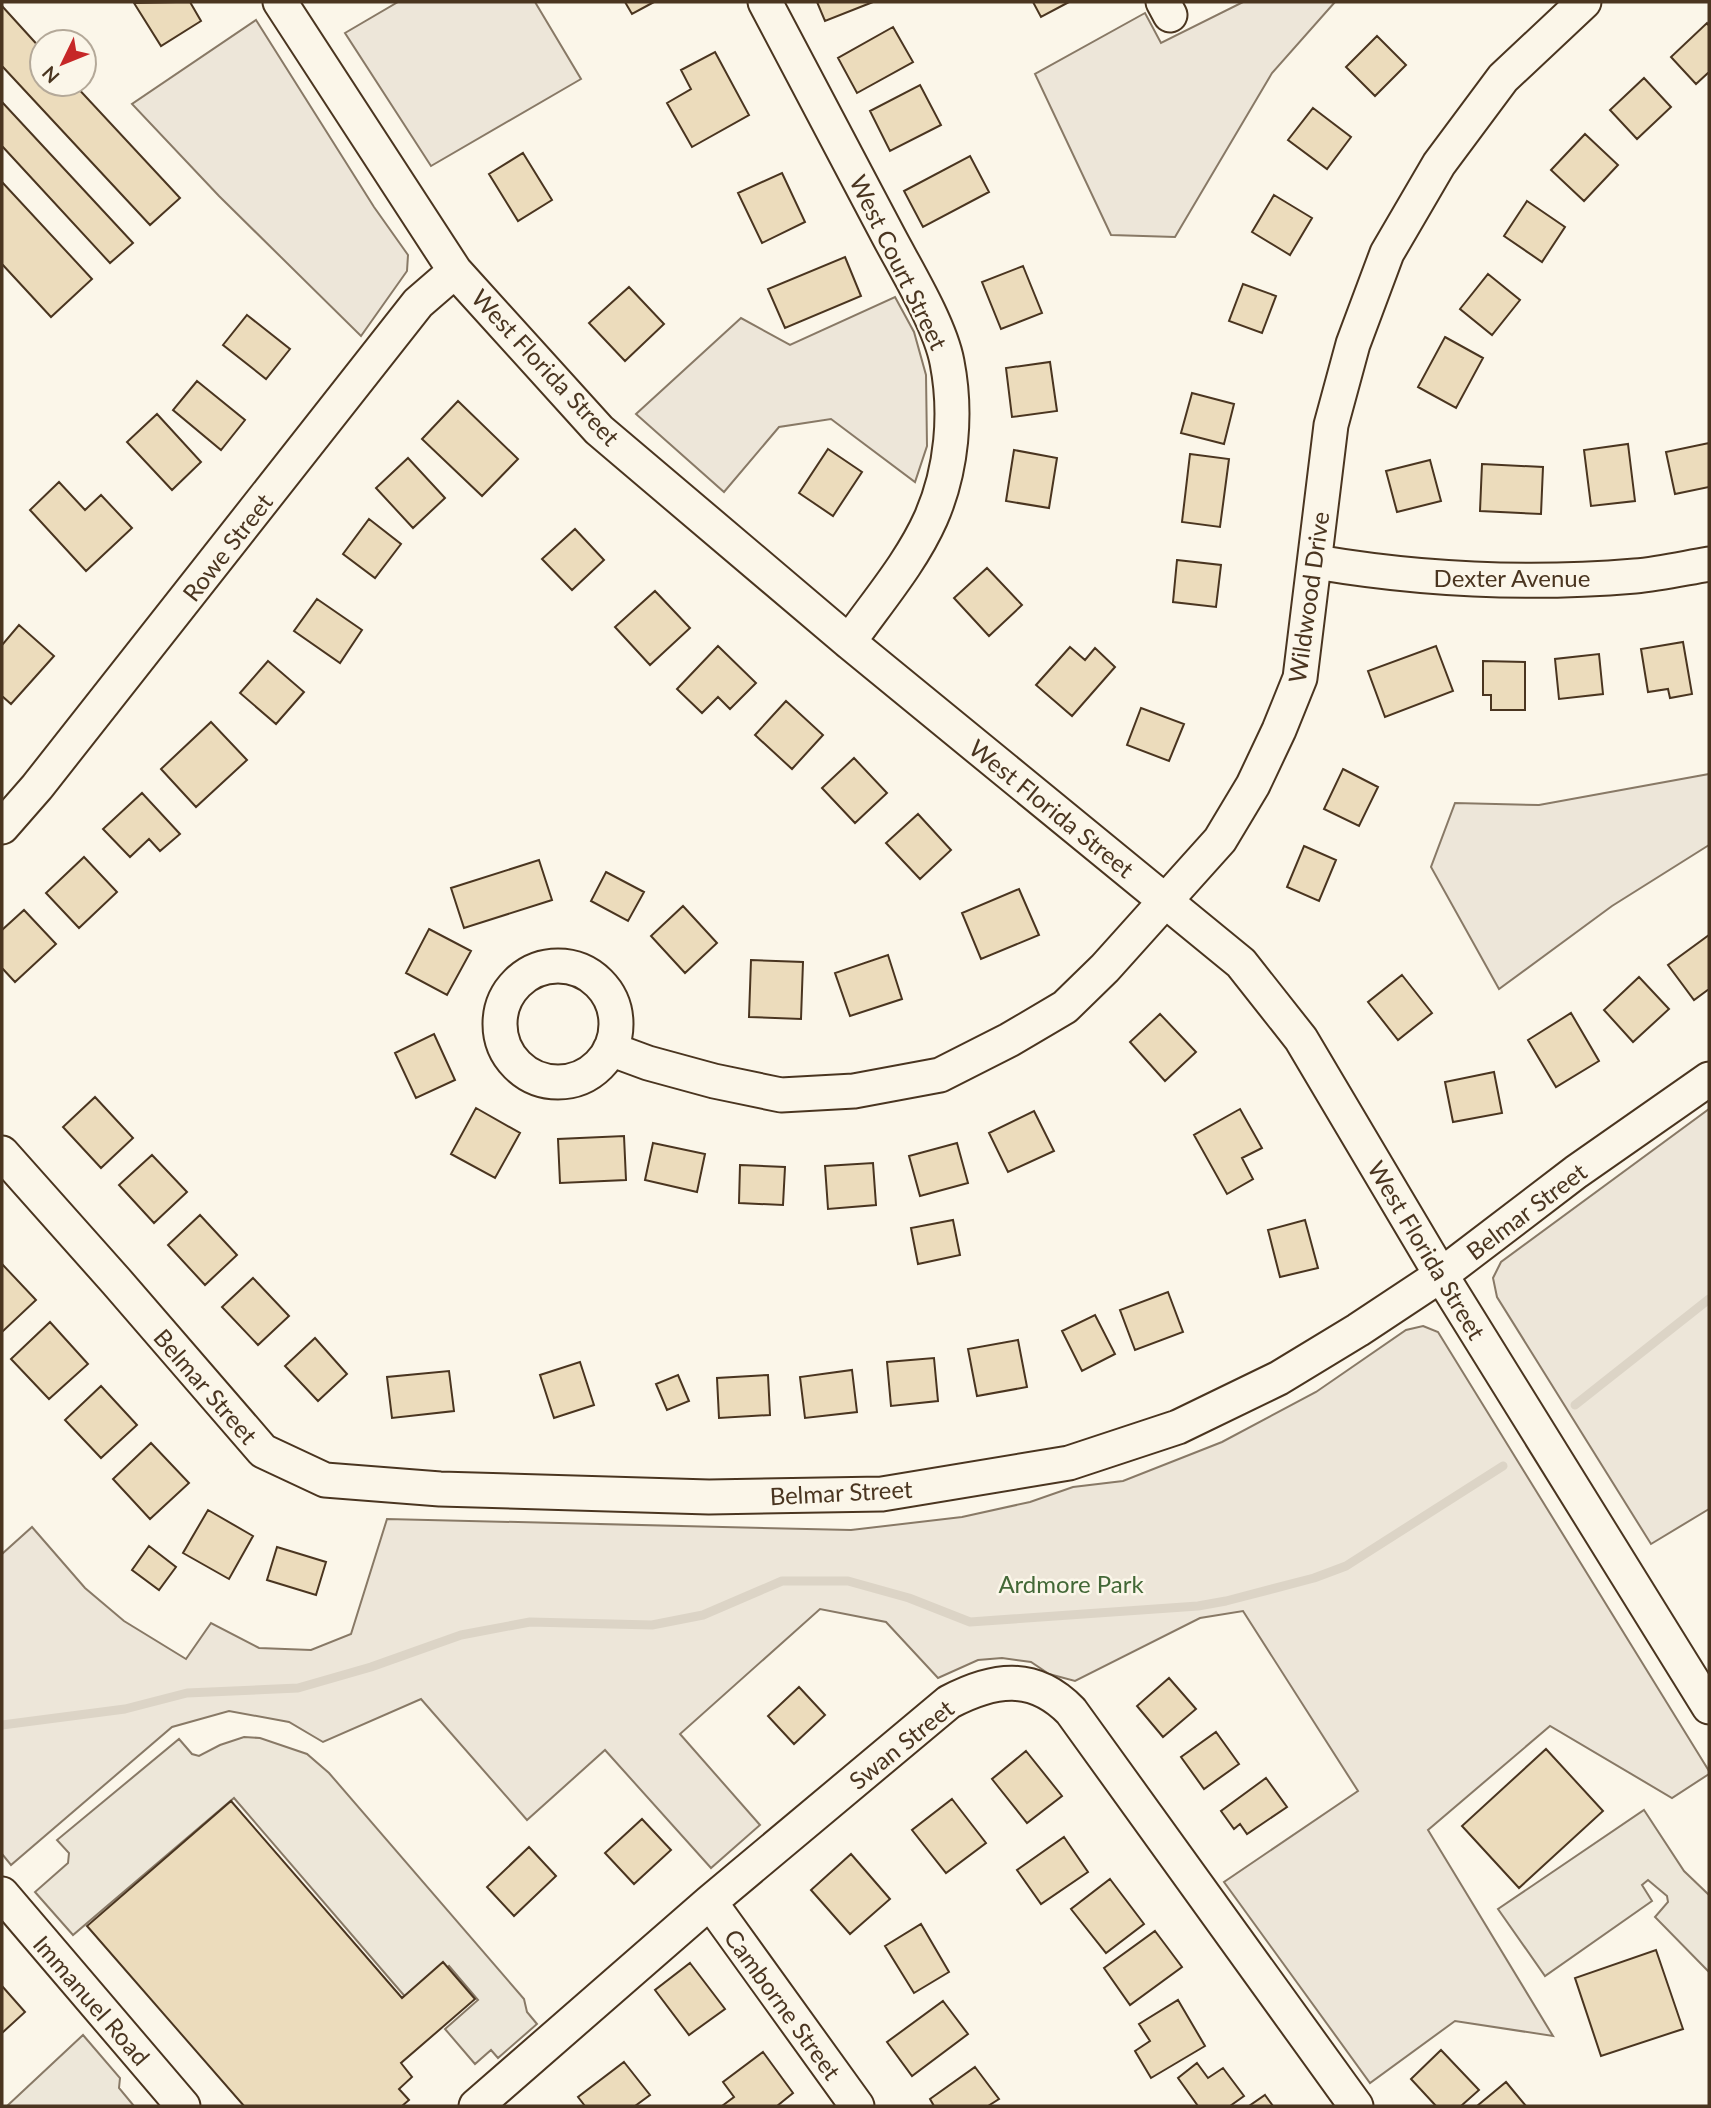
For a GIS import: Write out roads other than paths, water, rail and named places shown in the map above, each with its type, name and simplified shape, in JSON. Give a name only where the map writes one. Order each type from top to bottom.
[{"type":"street","name":"West Florida Street","points":[[280,2],[455,271],[599,430],[849,642],[1241,963],[1301,1039],[1441,1275],[1709,1707]]},
{"type":"street","name":"West Court Street","points":[[765,2],[905,267],[941,339],[947,362],[951,436],[947,465],[931,517],[913,552],[849,642]]},
{"type":"street","name":"Wildwood Drive","points":[[610,1049],[648,1063],[714,1081],[781,1095],[853,1091],[940,1075],[1009,1040],[1065,1007],[1105,968],[1220,840],[1253,785],[1300,678],[1331,425],[1353,344],[1387,253],[1438,164],[1503,78],[1584,2]]},
{"type":"street","name":"Rowe Street","points":[[2,827],[37,788],[418,303],[455,271]]},
{"type":"street","name":"Dexter Avenue","points":[[1316,562],[1379,573],[1462,580],[1556,580],[1638,576],[1709,564]]},
{"type":"street","name":"Belmar Street","points":[[2,1153],[262,1451],[325,1480],[440,1489],[709,1497],[882,1494],[1069,1463],[1178,1427],[1279,1378],[1441,1275],[1576,1172],[1709,1079]]},
{"type":"street","name":"Swan Street","points":[[475,2106],[710,1902],[949,1702],[987,1685],[1026,1684],[1045,1690],[1071,1710],[1356,2106]]},
{"type":"street","name":"Immanuel Road","points":[[2,1894],[183,2106]]},
{"type":"street","name":"Camborne Street","points":[[710,1902],[856,2106]]},
{"type":"waterway","points":[[1575,1405],[1709,1299]]},
{"type":"waterway","points":[[2,1725],[125,1709],[187,1693],[298,1688],[371,1667],[461,1635],[530,1622],[652,1625],[703,1615],[782,1581],[848,1581],[909,1598],[970,1622],[1198,1606],[1314,1578],[1346,1566],[1503,1466]]},
{"type":"park label","name":"Ardmore Park","points":[[1071,1583]]}]
